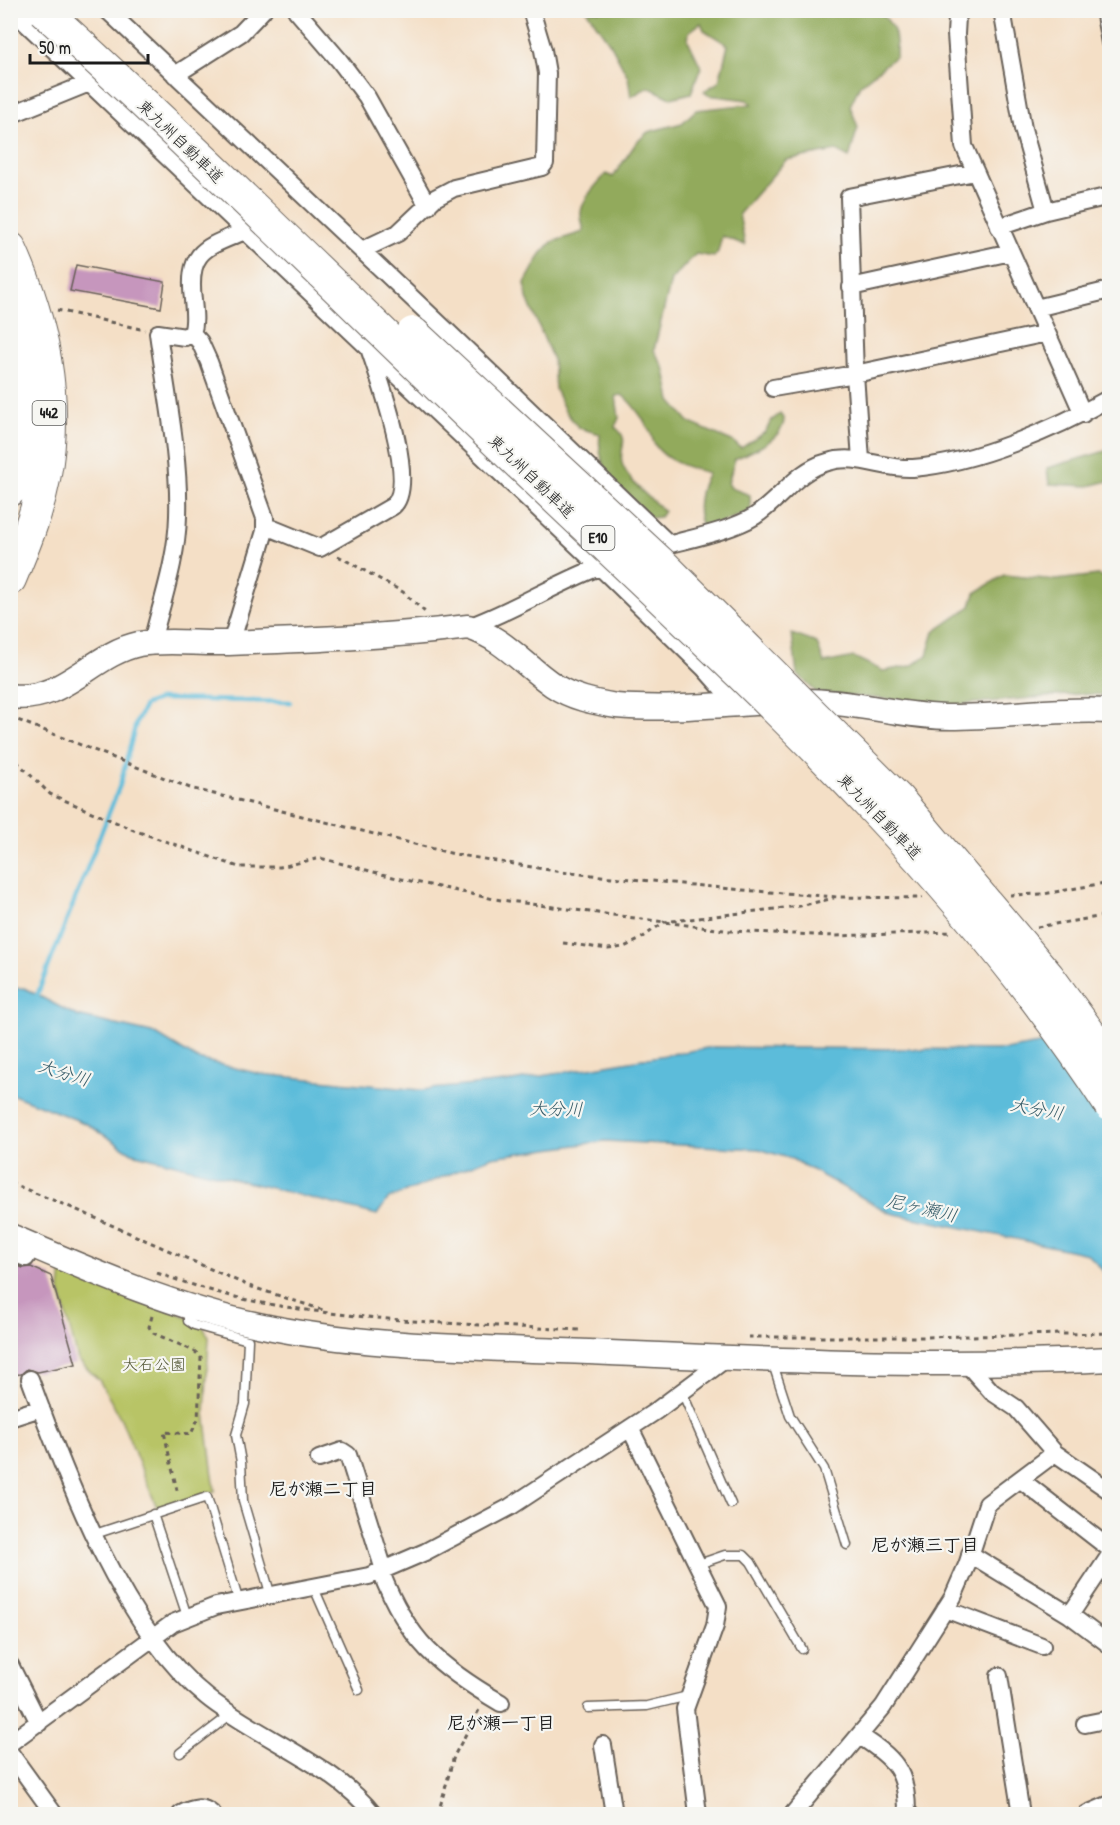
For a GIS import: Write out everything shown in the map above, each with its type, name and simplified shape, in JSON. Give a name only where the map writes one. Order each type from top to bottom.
[{"type":"highway","name":"東九州自動車道","points":[[43,10],[644,582],[857,791],[916,852],[1003,956],[1078,1057],[1110,1105]]},
{"type":"highway","name":"東九州自動車道","points":[[73,10],[376,298],[666,568],[898,799],[1048,976],[1110,1061]]},
{"type":"highway","name":"442","points":[[10,248],[24,279],[40,330],[50,403],[45,477],[32,521],[10,579]]},
{"type":"highway","name":"442","points":[[10,297],[17,325],[24,388],[20,444],[10,490]]},
{"type":"street","points":[[12,10],[600,567],[704,668],[736,704]]},
{"type":"street","points":[[106,10],[362,250],[669,544]]},
{"type":"street","points":[[176,75],[241,33],[263,10]]},
{"type":"street","points":[[296,10],[367,97],[428,206]]},
{"type":"street","points":[[362,250],[398,233],[428,206],[454,188],[538,169],[545,163],[546,66],[531,10]]},
{"type":"street","points":[[962,10],[957,17],[956,34],[961,129],[975,172],[1083,414]]},
{"type":"street","points":[[1002,10],[1023,129],[1046,211]]},
{"type":"street","points":[[1104,10],[1110,43]]},
{"type":"street","points":[[10,115],[89,83]]},
{"type":"street","points":[[861,460],[855,374],[849,197],[975,172]]},
{"type":"street","points":[[999,227],[1046,211],[1110,196]]},
{"type":"street","points":[[192,333],[195,320],[192,283],[198,255],[210,246],[245,231]]},
{"type":"street","points":[[851,286],[1011,252]]},
{"type":"street","points":[[1036,308],[1110,290]]},
{"type":"street","points":[[152,642],[175,547],[178,515],[173,447],[158,333],[182,336],[192,333]]},
{"type":"street","points":[[192,333],[200,342],[209,362],[264,513],[266,526],[231,643]]},
{"type":"street","points":[[773,388],[855,374],[1047,333]]},
{"type":"street","points":[[266,526],[320,547],[393,506],[402,494],[393,423],[369,348]]},
{"type":"street","points":[[10,696],[27,697],[43,694],[63,685],[113,654],[152,642],[231,643],[468,627],[600,567],[748,520],[802,474],[819,464],[841,459],[861,460],[904,468],[948,462],[1053,428],[1110,398]]},
{"type":"street","points":[[468,627],[491,637],[554,686],[586,700],[630,707],[831,702],[902,714],[951,717],[1071,710],[1110,711]]},
{"type":"street","points":[[10,1236],[22,1248],[160,1298],[259,1326],[325,1336],[441,1346],[772,1360],[968,1365],[1110,1359]]},
{"type":"street","points":[[10,1743],[152,1637],[187,1616],[239,1602],[314,1588],[383,1571],[510,1507],[630,1428],[727,1358]]},
{"type":"street","points":[[968,1365],[992,1392],[1016,1408],[1055,1453],[1110,1491]]},
{"type":"street","points":[[30,1379],[95,1534],[127,1598],[152,1637],[190,1682],[230,1715],[337,1779],[373,1815]]},
{"type":"street","points":[[10,1418],[41,1408]]},
{"type":"street","points":[[630,1428],[696,1565],[710,1588],[718,1613],[688,1696],[685,1719],[698,1815]]},
{"type":"street","points":[[319,1459],[342,1451],[348,1455],[396,1611],[442,1665],[494,1699]]},
{"type":"street","points":[[793,1815],[883,1707],[945,1609],[970,1554],[987,1504],[1055,1453]]},
{"type":"street","points":[[1021,1480],[1110,1549]]},
{"type":"street","points":[[970,1554],[1070,1615],[1110,1645]]},
{"type":"street","points":[[1070,1615],[1110,1555]]},
{"type":"street","points":[[945,1609],[1042,1646]]},
{"type":"street","points":[[10,1665],[39,1723]]},
{"type":"street","points":[[999,1676],[1021,1815]]},
{"type":"street","points":[[1084,1724],[1110,1719]]},
{"type":"street","points":[[860,1736],[887,1754],[902,1773],[907,1789],[909,1814]]},
{"type":"street","points":[[603,1745],[614,1815]]},
{"type":"street","points":[[10,1753],[54,1815]]},
{"type":"street","points":[[1087,1815],[1110,1804]]},
{"type":"street","points":[[181,1815],[197,1808],[204,1809],[212,1815]]},
{"type":"lane","points":[[189,1307],[188,1321],[194,1326],[248,1340],[245,1404],[236,1435],[241,1462],[243,1501],[271,1596]]},
{"type":"lane","points":[[772,1360],[790,1416],[824,1468],[847,1545]]},
{"type":"lane","points":[[682,1392],[730,1504]]},
{"type":"lane","points":[[95,1534],[207,1497],[239,1602]]},
{"type":"lane","points":[[153,1514],[187,1616]]},
{"type":"lane","points":[[696,1565],[725,1555],[744,1555],[751,1562],[802,1649]]},
{"type":"lane","points":[[314,1588],[359,1690]]},
{"type":"lane","points":[[588,1708],[647,1706],[688,1696]]},
{"type":"lane","points":[[180,1753],[230,1715]]},
{"type":"path","points":[[56,310],[158,333]]},
{"type":"path","points":[[320,547],[403,592],[422,607],[428,621]]},
{"type":"path","points":[[10,717],[190,788],[454,854],[561,872],[838,897],[932,897]]},
{"type":"path","points":[[10,755],[50,794],[136,831],[239,867],[280,867],[320,858],[397,878],[494,899],[773,935],[958,932]]},
{"type":"path","points":[[999,895],[1044,894],[1110,882]]},
{"type":"path","points":[[563,943],[608,949],[624,947],[639,940],[664,922],[800,906],[838,897]]},
{"type":"path","points":[[1033,927],[1110,915]]},
{"type":"path","points":[[10,1184],[75,1209],[249,1286],[328,1312]]},
{"type":"path","points":[[150,1270],[242,1298],[278,1306],[328,1312],[586,1330]]},
{"type":"path","points":[[153,1313],[149,1327],[153,1333],[194,1351],[201,1357],[198,1419],[190,1434],[164,1432],[173,1479],[182,1505]]},
{"type":"path","points":[[740,1337],[933,1337],[1110,1333]]},
{"type":"path","points":[[438,1815],[454,1756],[494,1699]]},
{"type":"green space","points":[[878,10],[894,30],[896,56],[860,85],[850,106],[858,127],[849,158],[836,151],[786,160],[739,214],[745,245],[722,236],[718,252],[714,257],[696,254],[671,280],[654,350],[665,370],[671,401],[690,423],[732,441],[741,448],[765,432],[772,420],[780,414],[784,419],[783,426],[773,439],[758,449],[735,459],[728,483],[731,488],[750,495],[751,511],[707,528],[702,526],[699,499],[708,473],[665,456],[653,442],[651,434],[634,407],[622,395],[616,396],[619,418],[615,427],[624,441],[621,455],[623,466],[636,485],[664,511],[660,517],[651,518],[622,491],[607,472],[602,461],[600,434],[579,428],[565,411],[555,389],[553,360],[527,298],[525,283],[541,254],[552,242],[583,232],[581,212],[587,197],[606,174],[613,177],[636,143],[648,132],[682,123],[696,110],[752,104],[747,100],[708,95],[704,91],[719,82],[728,45],[704,30],[701,23],[689,32],[688,40],[701,67],[691,93],[671,98],[648,87],[631,97],[628,77],[611,45],[587,11]]},
{"type":"green space","points":[[1109,450],[1109,481],[1089,486],[1049,484],[1047,468]]},
{"type":"green space","points":[[1004,575],[1056,580],[1098,575],[1109,578],[1109,695],[1079,694],[954,705],[817,693],[797,674],[792,634],[817,643],[824,663],[854,657],[883,671],[911,666],[927,655],[934,632],[971,606],[975,593]]},
{"type":"green space","name":"大石公園","points":[[62,1268],[200,1322],[209,1337],[205,1413],[215,1491],[158,1510],[121,1419],[99,1380],[78,1360],[60,1291]]},
{"type":"water","points":[[24,988],[77,1016],[156,1034],[197,1059],[260,1074],[420,1090],[506,1082],[713,1047],[1005,1050],[1050,1042],[1109,1039],[1109,1278],[1088,1254],[890,1213],[792,1159],[759,1149],[605,1141],[492,1157],[388,1199],[377,1215],[132,1153],[87,1124],[11,1094],[10,989]]},
{"type":"building","points":[[76,265],[165,282],[161,308],[70,291]]},
{"type":"building","points":[[10,1263],[23,1268],[31,1267],[51,1276],[76,1364],[38,1372],[27,1369],[21,1374],[10,1375]]},
{"type":"waterway","points":[[36,998],[120,785],[136,723],[145,705],[161,699],[290,702]]},
{"type":"district","name":"尼が瀬二丁目","points":[[323,1489]]},
{"type":"district","name":"尼が瀬三丁目","points":[[925,1545]]},
{"type":"district","name":"尼が瀬一丁目","points":[[501,1723]]},
{"type":"water label","name":"大分川","points":[[64,1073]]},
{"type":"water label","name":"大分川","points":[[556,1109]]},
{"type":"water label","name":"大分川","points":[[1037,1109]]},
{"type":"water label","name":"尼ヶ瀬川","points":[[922,1208]]}]
